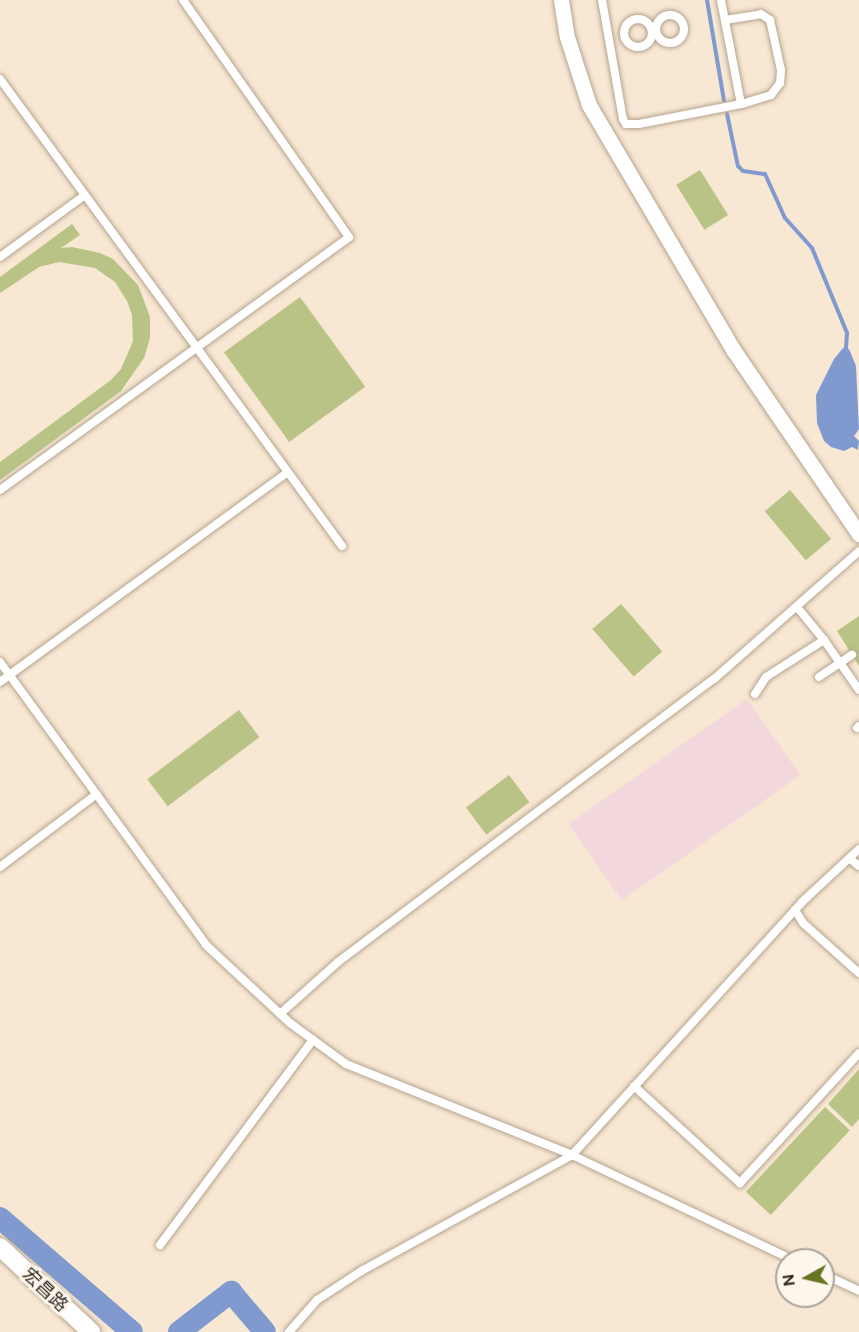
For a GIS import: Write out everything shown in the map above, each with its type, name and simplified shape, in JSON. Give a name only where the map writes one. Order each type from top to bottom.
[{"type":"street","points":[[561,0],[567,37],[589,105],[734,351],[859,534]]},
{"type":"street","name":"宏昌路","points":[[0,1247],[91,1332]]},
{"type":"lane","points":[[0,490],[349,237],[183,0]]},
{"type":"lane","points":[[602,0],[622,119],[627,124],[639,124],[771,96],[780,83],[781,70],[770,20],[761,14],[725,20]]},
{"type":"lane","points":[[721,0],[741,104]]},
{"type":"lane","points":[[636,19],[645,21],[654,31],[648,44],[640,48],[628,44],[624,35],[628,23],[636,19]]},
{"type":"lane","points":[[609,38],[624,35]]},
{"type":"lane","points":[[0,79],[342,546]]},
{"type":"lane","points":[[0,257],[85,195]]},
{"type":"lane","points":[[0,682],[288,472]]},
{"type":"lane","points":[[280,1014],[338,962],[714,679],[859,550]]},
{"type":"lane","points":[[797,607],[824,640],[859,690]]},
{"type":"lane","points":[[755,694],[766,677],[824,640]]},
{"type":"lane","points":[[819,677],[852,655]]},
{"type":"lane","points":[[0,662],[206,945],[280,1014],[314,1040],[346,1064],[572,1155],[775,1251]]},
{"type":"lane","points":[[0,867],[97,794]]},
{"type":"lane","points":[[289,1332],[317,1300],[363,1270],[572,1155],[795,910],[859,849]]},
{"type":"lane","points":[[849,858],[859,866]]},
{"type":"lane","points":[[795,910],[803,923],[859,973]]},
{"type":"lane","points":[[160,1245],[314,1040]]},
{"type":"lane","points":[[634,1086],[740,1183],[859,1053]]},
{"type":"lane","points":[[835,1280],[859,1291]]},
{"type":"shaded area","points":[[747,699],[800,775],[622,900],[568,824]]},
{"type":"green space","points":[[700,170],[728,215],[704,230],[676,185]]},
{"type":"green space","points":[[72,224],[80,235],[61,248],[72,247],[100,253],[113,259],[138,285],[150,317],[150,338],[144,358],[121,391],[0,480],[0,462],[111,380],[121,369],[133,341],[132,315],[127,301],[115,282],[95,268],[59,262],[39,267],[0,293],[0,277]]},
{"type":"green space","points":[[300,297],[365,387],[289,442],[224,352]]},
{"type":"green space","points":[[790,490],[831,539],[806,560],[765,511]]},
{"type":"green space","points":[[621,604],[662,652],[634,676],[592,629]]},
{"type":"green space","points":[[859,616],[859,666],[837,631]]},
{"type":"green space","points":[[239,710],[259,737],[168,806],[147,779]]},
{"type":"green space","points":[[509,775],[529,802],[486,835],[466,807]]},
{"type":"green space","points":[[859,1069],[859,1119],[852,1127],[828,1104]]},
{"type":"green space","points":[[825,1107],[850,1130],[771,1215],[746,1192]]},
{"type":"water","points":[[843,348],[849,349],[856,366],[859,429],[854,436],[859,441],[858,450],[852,447],[844,451],[831,447],[824,441],[817,423],[816,395],[834,359]]},
{"type":"waterway","points":[[707,0],[724,101]]},
{"type":"waterway","points":[[727,114],[738,166],[743,171],[765,174],[785,218],[812,248],[847,333],[846,349]]},
{"type":"waterway","points":[[0,1218],[132,1332]]},
{"type":"waterway","points":[[179,1332],[231,1292],[265,1332]]}]
